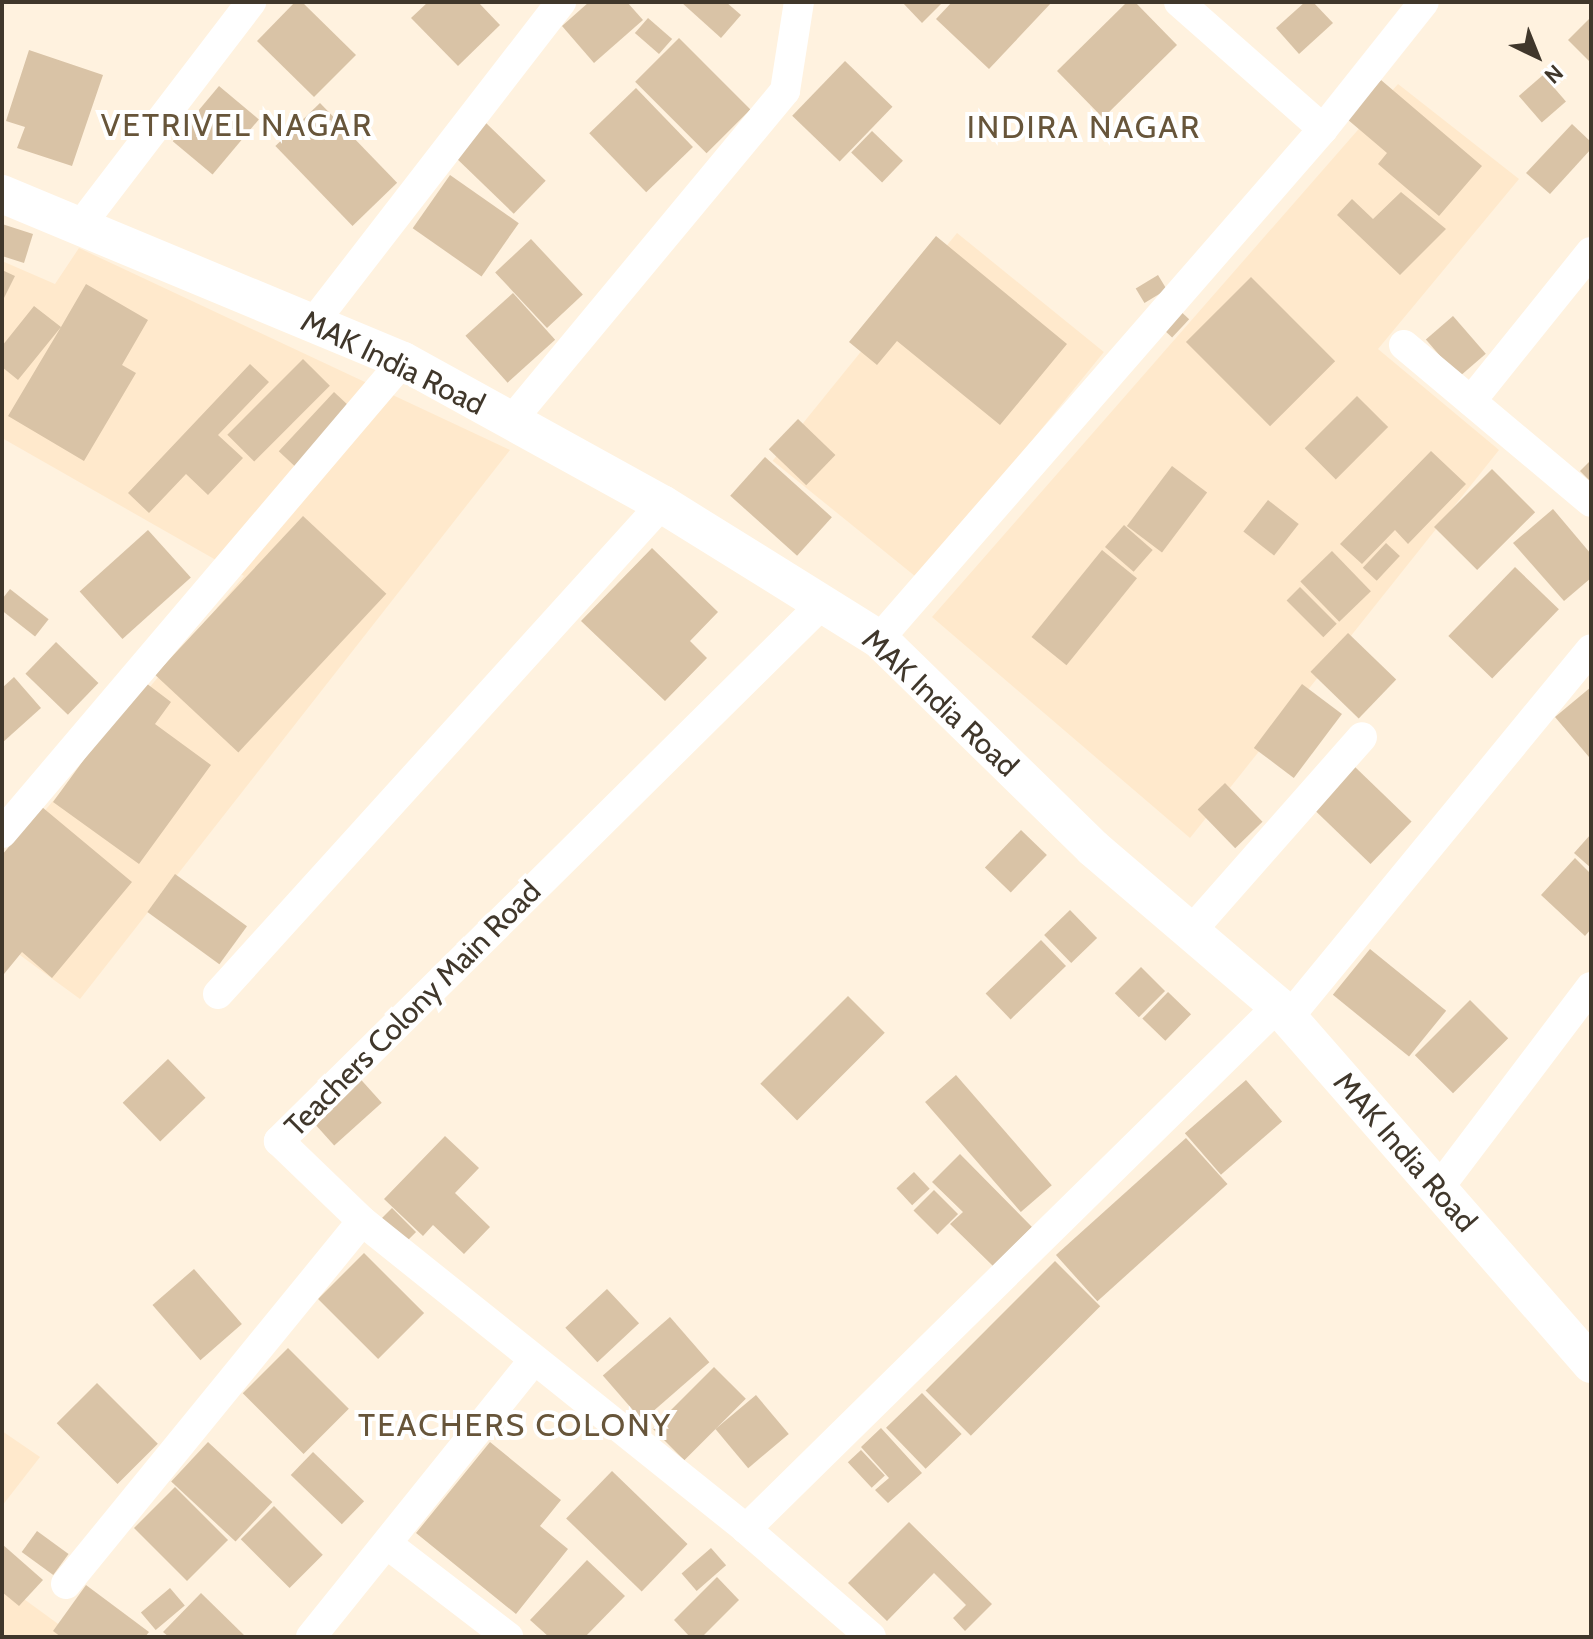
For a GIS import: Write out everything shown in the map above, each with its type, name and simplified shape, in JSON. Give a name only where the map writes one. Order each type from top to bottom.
[{"type":"street","points":[[80,226],[251,2]]},
{"type":"street","points":[[313,323],[561,2]]},
{"type":"street","points":[[511,421],[785,91],[799,2]]},
{"type":"street","points":[[1179,2],[1323,129]]},
{"type":"street","points":[[879,639],[1323,129],[1424,2]]},
{"type":"street","name":"MAK India Road","points":[[2,194],[403,361],[662,504],[879,639],[1093,848],[1192,930],[1283,1012],[1591,1364]]},
{"type":"street","points":[[1471,401],[1591,252]]},
{"type":"street","points":[[1404,345],[1591,502]]},
{"type":"street","points":[[2,833],[403,361]]},
{"type":"street","points":[[218,994],[662,504]]},
{"type":"street","name":"Teachers Colony Main Road","points":[[822,604],[279,1141],[362,1221],[746,1529],[871,1637]]},
{"type":"street","points":[[746,1529],[1283,1012],[1591,649]]},
{"type":"street","points":[[1192,930],[1362,737]]},
{"type":"street","points":[[1438,1189],[1591,987]]},
{"type":"street","points":[[66,1584],[362,1221]]},
{"type":"street","points":[[311,1637],[534,1360]]},
{"type":"street","points":[[387,1544],[508,1637]]},
{"type":"shaded area","points":[[1398,84],[1519,179],[1378,349],[1499,450],[1190,838],[932,617]]},
{"type":"shaded area","points":[[957,233],[1104,352],[919,580],[773,461]]},
{"type":"shaded area","points":[[79,248],[510,450],[80,999],[2,942],[2,861],[244,576],[2,438],[2,261],[55,284]]},
{"type":"shaded area","points":[[2,1431],[40,1457],[2,1506]]},
{"type":"shaded area","points":[[2,1583],[76,1637],[2,1637]]},
{"type":"building","points":[[295,2],[302,2],[356,55],[314,97],[257,41]]},
{"type":"building","points":[[428,2],[478,2],[500,25],[458,66],[411,18]]},
{"type":"building","points":[[589,2],[627,2],[643,20],[594,63],[562,26]]},
{"type":"building","points":[[681,2],[726,2],[741,15],[721,38]]},
{"type":"building","points":[[902,2],[943,2],[922,23]]},
{"type":"building","points":[[952,2],[1052,2],[989,69],[936,19]]},
{"type":"building","points":[[1127,2],[1135,2],[1177,45],[1103,118],[1057,71]]},
{"type":"building","points":[[1305,2],[1313,2],[1333,23],[1299,54],[1276,28]]},
{"type":"building","points":[[1591,17],[1591,63],[1568,40]]},
{"type":"building","points":[[648,18],[672,39],[659,54],[635,33]]},
{"type":"building","points":[[679,38],[750,109],[707,153],[635,82]]},
{"type":"building","points":[[29,50],[103,75],[72,166],[17,148],[25,127],[6,121]]},
{"type":"building","points":[[845,61],[892,107],[840,162],[792,116]]},
{"type":"building","points":[[1543,75],[1566,101],[1542,122],[1519,96]]},
{"type":"building","points":[[1381,80],[1482,166],[1439,216],[1378,164],[1387,153],[1347,119]]},
{"type":"building","points":[[219,86],[259,119],[213,175],[173,141]]},
{"type":"building","points":[[636,88],[693,147],[646,192],[589,133]]},
{"type":"building","points":[[320,103],[397,183],[353,226],[275,146]]},
{"type":"building","points":[[486,123],[546,181],[514,214],[454,156]]},
{"type":"building","points":[[1572,124],[1591,142],[1591,149],[1550,194],[1526,173]]},
{"type":"building","points":[[872,131],[903,161],[882,182],[851,153]]},
{"type":"building","points":[[450,175],[519,223],[482,276],[413,228]]},
{"type":"building","points":[[1401,192],[1446,229],[1400,275],[1337,215],[1352,199],[1373,219]]},
{"type":"building","points":[[2,224],[33,234],[24,263],[2,256]]},
{"type":"building","points":[[936,236],[1067,344],[1000,425],[897,341],[877,365],[849,342]]},
{"type":"building","points":[[531,239],[583,295],[547,328],[495,272]]},
{"type":"building","points":[[2,270],[15,276],[2,302]]},
{"type":"building","points":[[1158,275],[1167,290],[1144,303],[1136,288]]},
{"type":"building","points":[[1251,277],[1335,361],[1270,426],[1186,342]]},
{"type":"building","points":[[86,284],[148,320],[122,365],[136,373],[84,461],[8,416]]},
{"type":"building","points":[[513,293],[555,340],[508,383],[465,336]]},
{"type":"building","points":[[34,306],[61,327],[18,380],[2,367],[2,346]]},
{"type":"building","points":[[1176,307],[1189,319],[1172,338],[1159,325]]},
{"type":"building","points":[[1453,316],[1486,354],[1459,377],[1426,340]]},
{"type":"building","points":[[303,359],[330,386],[254,462],[227,435]]},
{"type":"building","points":[[250,364],[269,382],[218,435],[243,458],[208,495],[186,474],[149,513],[128,493]]},
{"type":"building","points":[[334,392],[353,410],[298,469],[279,451]]},
{"type":"building","points":[[1357,396],[1388,427],[1336,479],[1305,448]]},
{"type":"building","points":[[798,419],[835,455],[806,485],[769,449]]},
{"type":"building","points":[[1431,451],[1466,484],[1408,544],[1395,530],[1362,564],[1340,544]]},
{"type":"building","points":[[765,457],[832,517],[797,556],[730,496]]},
{"type":"building","points":[[1591,460],[1591,482],[1580,471]]},
{"type":"building","points":[[1172,466],[1207,492],[1162,552],[1127,526]]},
{"type":"building","points":[[1492,469],[1535,512],[1477,570],[1434,527]]},
{"type":"building","points":[[1268,500],[1299,524],[1274,556],[1243,532]]},
{"type":"building","points":[[1553,509],[1591,554],[1591,578],[1564,601],[1513,543]]},
{"type":"building","points":[[303,516],[386,594],[238,752],[155,675]]},
{"type":"building","points":[[1124,525],[1153,550],[1134,572],[1105,547]]},
{"type":"building","points":[[148,530],[191,578],[122,639],[80,592]]},
{"type":"building","points":[[1386,543],[1400,556],[1377,581],[1363,568]]},
{"type":"building","points":[[652,548],[718,612],[690,641],[707,658],[665,701],[581,621]]},
{"type":"building","points":[[1102,550],[1137,578],[1066,665],[1032,637]]},
{"type":"building","points":[[1332,551],[1371,591],[1339,622],[1300,582]]},
{"type":"building","points":[[1515,567],[1559,609],[1492,678],[1448,636]]},
{"type":"building","points":[[1300,587],[1337,624],[1323,637],[1287,600]]},
{"type":"building","points":[[10,589],[49,619],[35,637],[2,611],[2,599]]},
{"type":"building","points":[[1348,633],[1396,680],[1359,718],[1310,672]]},
{"type":"building","points":[[56,642],[98,683],[68,715],[25,674]]},
{"type":"building","points":[[14,677],[41,708],[2,743],[2,688]]},
{"type":"building","points":[[142,680],[171,702],[155,724],[211,765],[139,864],[53,802]]},
{"type":"building","points":[[1302,684],[1342,714],[1294,778],[1254,748]]},
{"type":"building","points":[[1591,687],[1591,755],[1589,757],[1555,717]]},
{"type":"building","points":[[1354,766],[1412,822],[1371,864],[1313,808]]},
{"type":"building","points":[[1225,783],[1263,822],[1235,848],[1198,809]]},
{"type":"building","points":[[42,807],[132,882],[52,978],[22,952],[4,974],[2,855]]},
{"type":"building","points":[[1021,830],[1047,855],[1011,892],[985,867]]},
{"type":"building","points":[[1591,834],[1591,868],[1574,853]]},
{"type":"building","points":[[1575,858],[1591,874],[1591,929],[1585,936],[1541,895]]},
{"type":"building","points":[[175,874],[247,926],[219,964],[147,912]]},
{"type":"building","points":[[1070,910],[1097,938],[1071,963],[1044,935]]},
{"type":"building","points":[[1041,940],[1066,966],[1011,1019],[986,993]]},
{"type":"building","points":[[1370,949],[1446,1011],[1409,1057],[1333,995]]},
{"type":"building","points":[[1141,967],[1165,991],[1139,1017],[1115,993]]},
{"type":"building","points":[[1168,992],[1191,1014],[1165,1041],[1142,1019]]},
{"type":"building","points":[[848,996],[885,1033],[797,1120],[760,1084]]},
{"type":"building","points":[[1470,1000],[1508,1038],[1453,1093],[1415,1055]]},
{"type":"building","points":[[168,1059],[206,1098],[160,1142],[123,1103]]},
{"type":"building","points":[[355,1073],[382,1103],[334,1146],[307,1116]]},
{"type":"building","points":[[956,1075],[1052,1185],[1021,1212],[925,1102]]},
{"type":"building","points":[[1246,1080],[1282,1122],[1221,1175],[1185,1133]]},
{"type":"building","points":[[445,1136],[479,1168],[455,1193],[490,1227],[464,1254],[433,1225],[423,1236],[384,1199]]},
{"type":"building","points":[[1186,1138],[1227,1184],[1097,1301],[1056,1255]]},
{"type":"building","points":[[960,1154],[1032,1227],[993,1266],[950,1224],[963,1212],[932,1182]]},
{"type":"building","points":[[914,1172],[930,1189],[912,1205],[896,1188]]},
{"type":"building","points":[[934,1190],[958,1214],[938,1235],[913,1211]]},
{"type":"building","points":[[392,1208],[416,1232],[403,1245],[379,1221]]},
{"type":"building","points":[[364,1253],[424,1313],[378,1359],[318,1299]]},
{"type":"building","points":[[1055,1261],[1100,1306],[971,1436],[926,1390]]},
{"type":"building","points":[[194,1269],[242,1324],[200,1360],[152,1305]]},
{"type":"building","points":[[607,1289],[639,1323],[597,1362],[565,1328]]},
{"type":"building","points":[[670,1317],[709,1362],[642,1421],[603,1375]]},
{"type":"building","points":[[288,1348],[349,1409],[304,1454],[243,1393]]},
{"type":"building","points":[[714,1367],[746,1399],[684,1460],[652,1429]]},
{"type":"building","points":[[97,1383],[158,1444],[118,1484],[57,1423]]},
{"type":"building","points":[[922,1393],[962,1434],[926,1469],[886,1428]]},
{"type":"building","points":[[756,1395],[789,1434],[748,1468],[715,1429]]},
{"type":"building","points":[[881,1428],[922,1473],[888,1503],[875,1490],[889,1478],[861,1447]]},
{"type":"building","points":[[208,1442],[272,1502],[236,1542],[171,1481]]},
{"type":"building","points":[[490,1442],[561,1500],[540,1526],[568,1549],[516,1614],[416,1533]]},
{"type":"building","points":[[861,1450],[885,1476],[872,1488],[848,1462]]},
{"type":"building","points":[[313,1452],[364,1501],[342,1524],[291,1475]]},
{"type":"building","points":[[612,1471],[688,1544],[642,1591],[566,1518]]},
{"type":"building","points":[[175,1487],[228,1540],[187,1581],[134,1528]]},
{"type":"building","points":[[274,1506],[323,1555],[290,1588],[241,1539]]},
{"type":"building","points":[[909,1522],[992,1604],[965,1631],[953,1618],[966,1605],[934,1573],[887,1621],[848,1583]]},
{"type":"building","points":[[37,1531],[69,1554],[53,1575],[22,1552]]},
{"type":"building","points":[[2,1544],[43,1580],[19,1606],[2,1592]]},
{"type":"building","points":[[711,1548],[726,1565],[697,1591],[682,1574]]},
{"type":"building","points":[[587,1560],[625,1596],[585,1637],[549,1637],[530,1620]]},
{"type":"building","points":[[717,1577],[739,1600],[702,1637],[690,1637],[674,1620]]},
{"type":"building","points":[[86,1585],[149,1632],[145,1637],[61,1637],[53,1631]]},
{"type":"building","points":[[170,1588],[185,1606],[156,1630],[141,1612]]},
{"type":"building","points":[[201,1593],[246,1637],[169,1637],[163,1632]]},
{"type":"district","name":"VETRIVEL NAGAR","points":[[237,125]]},
{"type":"district","name":"INDIRA NAGAR","points":[[1084,127]]},
{"type":"district","name":"TEACHERS COLONY","points":[[515,1425]]}]
